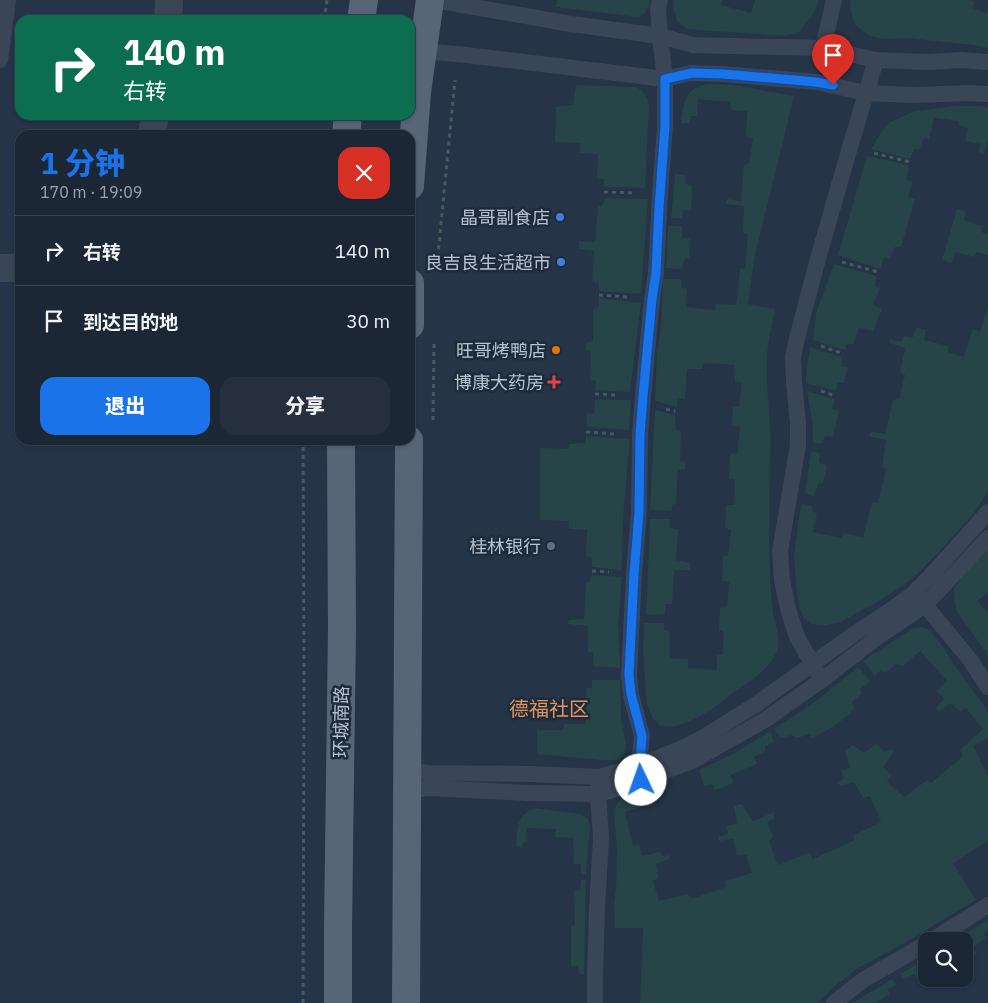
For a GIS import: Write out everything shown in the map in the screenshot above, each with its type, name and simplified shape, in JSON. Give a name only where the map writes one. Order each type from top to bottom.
[{"type":"main road","points":[[362,15],[364,0]]},
{"type":"main road","points":[[415,119],[422,51],[430,0]]},
{"type":"main road","name":"环城南路","points":[[338,1003],[342,629],[341,445]]},
{"type":"main road","points":[[406,1003],[409,445]]},
{"type":"street","points":[[168,15],[169,0]]},
{"type":"street","points":[[0,254],[15,255]]},
{"type":"street","points":[[0,268],[15,268]]},
{"type":"lane","points":[[0,60],[8,0]]},
{"type":"lane","points":[[434,0],[571,24],[660,36],[693,45],[823,48],[876,60],[928,62],[962,60],[988,62]]},
{"type":"lane","points":[[640,773],[642,736],[631,694],[629,675],[639,513],[640,435],[656,273],[665,134],[665,79],[658,9],[660,0]]},
{"type":"lane","points":[[823,48],[834,0]]},
{"type":"lane","points":[[422,51],[665,79],[692,73],[723,74],[816,82],[866,93],[914,95],[988,94]]},
{"type":"lane","points":[[822,680],[798,637],[788,609],[782,580],[780,551],[798,445],[793,357],[819,255],[876,60]]},
{"type":"lane","points":[[407,781],[428,788],[528,792],[598,794],[616,789],[755,705],[913,594],[938,569],[988,512]]},
{"type":"lane","points":[[407,781],[430,773],[600,777],[640,773],[692,761],[765,720],[925,605],[988,538]]},
{"type":"lane","points":[[913,594],[925,605],[971,661],[988,687]]},
{"type":"lane","points":[[595,1003],[594,980],[601,838],[598,794],[600,777]]},
{"type":"lane","points":[[946,932],[988,906]]},
{"type":"lane","points":[[834,1003],[863,980],[918,949]]},
{"type":"path","points":[[325,15],[327,0]]},
{"type":"path","points":[[850,147],[910,162]]},
{"type":"path","points":[[819,255],[878,272]]},
{"type":"path","points":[[303,445],[303,1003]]},
{"type":"green space","points":[[557,0],[650,0],[646,11],[637,17],[556,7]]},
{"type":"green space","points":[[673,0],[722,0],[721,5],[751,13],[755,0],[819,0],[814,13],[798,33],[784,36],[687,29],[677,21]]},
{"type":"green space","points":[[850,0],[974,1],[973,8],[986,13],[988,9],[988,48],[907,38],[883,39],[870,36],[855,25],[850,8]]},
{"type":"green space","points":[[710,84],[733,85],[794,96],[754,260],[748,304],[775,309],[769,342],[767,371],[770,433],[770,581],[772,607],[778,632],[778,648],[773,659],[765,669],[718,705],[682,724],[661,726],[653,719],[647,705],[643,649],[644,623],[664,623],[664,630],[670,632],[670,658],[688,659],[688,668],[717,670],[717,655],[722,655],[724,632],[719,630],[720,608],[727,607],[729,582],[722,581],[723,556],[728,556],[731,530],[725,528],[726,505],[734,505],[735,480],[729,479],[730,454],[737,454],[740,427],[732,426],[733,407],[739,407],[742,383],[735,382],[734,365],[704,363],[702,369],[687,369],[685,399],[678,399],[677,407],[655,401],[663,279],[681,279],[681,287],[687,289],[686,307],[715,310],[716,304],[736,305],[740,269],[745,268],[748,234],[743,233],[744,206],[726,204],[727,199],[741,201],[744,165],[749,163],[753,139],[746,136],[747,111],[731,110],[730,102],[698,99],[697,116],[691,116],[689,123],[681,123],[683,107],[689,93],[699,86]]},
{"type":"green space","points":[[576,85],[637,87],[646,96],[649,108],[645,188],[604,187],[604,179],[597,179],[598,154],[580,153],[580,143],[555,142],[556,107],[573,105]]},
{"type":"green space","points":[[953,106],[988,107],[988,139],[984,153],[979,152],[980,144],[966,141],[968,128],[959,125],[959,121],[934,118],[929,139],[924,138],[919,150],[914,149],[910,159],[871,149],[889,123],[912,112]]},
{"type":"green space","points":[[867,156],[909,165],[907,180],[913,181],[908,197],[915,199],[901,247],[895,247],[889,259],[884,257],[880,269],[838,255]]},
{"type":"green space","points":[[675,174],[685,175],[686,184],[692,185],[691,211],[683,210],[682,218],[671,218]]},
{"type":"green space","points":[[605,198],[648,199],[641,294],[599,291],[599,283],[592,282],[594,251],[579,249],[579,241],[595,242],[598,207],[603,205]]},
{"type":"green space","points":[[957,209],[966,211],[964,220],[982,226],[981,232],[988,234],[988,255],[977,252],[974,257],[955,252],[951,263],[942,260]]},
{"type":"green space","points":[[668,226],[682,226],[682,238],[690,239],[689,258],[684,260],[682,269],[666,268]]},
{"type":"green space","points":[[834,264],[877,276],[875,286],[880,288],[873,305],[882,309],[873,331],[859,328],[853,344],[847,344],[845,350],[813,340],[816,313]]},
{"type":"green space","points":[[599,298],[641,303],[630,392],[595,390],[596,381],[590,380],[591,352],[586,350],[586,343],[593,341],[593,309],[599,307]]},
{"type":"green space","points":[[988,307],[988,491],[974,513],[941,550],[903,586],[841,622],[826,625],[812,624],[804,618],[797,595],[794,555],[801,503],[812,506],[812,511],[817,513],[813,532],[841,538],[844,533],[863,537],[872,502],[878,503],[886,469],[882,467],[886,440],[869,436],[871,431],[885,434],[893,400],[899,399],[905,375],[900,372],[905,348],[889,343],[890,339],[901,342],[904,336],[913,337],[916,327],[926,330],[924,340],[948,346],[948,352],[964,357],[973,329],[980,332]]},
{"type":"green space","points":[[810,347],[842,357],[841,366],[848,367],[844,383],[838,383],[836,391],[806,383]]},
{"type":"green space","points":[[807,391],[835,399],[832,409],[839,411],[833,437],[825,436],[823,443],[813,443],[813,427]]},
{"type":"green space","points":[[595,399],[631,400],[629,430],[587,427],[586,413],[594,414]]},
{"type":"green space","points":[[655,410],[675,415],[676,430],[681,432],[680,461],[685,462],[685,469],[678,470],[676,504],[672,505],[672,511],[650,510]]},
{"type":"green space","points":[[586,436],[630,439],[623,518],[622,570],[592,567],[592,557],[586,556],[587,530],[569,529],[569,521],[540,520],[540,448],[568,449],[569,444],[585,443]]},
{"type":"green space","points":[[811,451],[820,453],[819,463],[827,465],[823,483],[818,484],[814,497],[805,493]]},
{"type":"green space","points":[[650,519],[670,519],[670,528],[678,529],[676,560],[690,563],[690,570],[674,570],[672,604],[666,604],[665,614],[646,615]]},
{"type":"green space","points":[[988,549],[988,593],[977,601],[988,613],[988,655],[958,613],[954,600],[954,588]]},
{"type":"green space","points":[[591,575],[622,577],[618,624],[620,668],[593,666],[593,653],[588,652],[588,626],[568,624],[569,620],[584,619],[586,583],[590,581]]},
{"type":"green space","points":[[922,627],[930,631],[938,640],[988,713],[988,738],[973,746],[988,776],[988,841],[953,863],[976,900],[923,932],[918,932],[918,935],[901,945],[858,968],[835,986],[818,1003],[640,1003],[643,928],[615,928],[614,905],[617,851],[614,810],[620,799],[628,791],[650,785],[655,797],[649,800],[649,805],[625,812],[633,846],[639,844],[642,856],[660,852],[662,856],[670,855],[669,859],[656,864],[658,878],[653,881],[659,901],[688,894],[691,899],[726,887],[725,881],[752,873],[746,855],[737,856],[733,839],[719,841],[718,837],[728,834],[726,826],[737,823],[734,806],[742,804],[753,821],[774,812],[775,818],[767,822],[773,836],[769,842],[778,865],[809,853],[813,859],[855,840],[854,835],[881,822],[870,796],[863,798],[854,782],[841,786],[838,783],[844,778],[841,771],[850,767],[845,751],[853,745],[864,753],[876,744],[885,752],[891,749],[894,752],[883,767],[891,775],[887,782],[904,797],[927,780],[931,783],[963,756],[960,750],[983,729],[966,708],[960,711],[950,703],[939,712],[936,708],[944,699],[937,691],[947,681],[920,651],[903,666],[896,664],[886,673],[880,671],[875,676],[863,661],[913,628]]},
{"type":"green space","points":[[858,667],[870,681],[860,689],[862,694],[852,702],[854,709],[849,714],[834,726],[812,738],[810,734],[797,738],[792,735],[781,738],[774,729],[816,701]]},
{"type":"green space","points":[[592,680],[620,680],[621,716],[626,745],[624,754],[618,760],[601,760],[537,754],[537,730],[563,730],[564,724],[585,724],[586,688],[592,688]]},
{"type":"green space","points":[[770,731],[774,742],[765,746],[765,751],[754,757],[757,764],[730,775],[734,783],[715,790],[712,784],[704,786],[699,770],[735,753]]},
{"type":"green space","points":[[534,808],[580,814],[588,819],[590,827],[586,874],[581,874],[581,864],[574,864],[573,838],[555,837],[556,829],[527,828],[526,842],[523,843],[522,848],[516,847],[520,819]]},
{"type":"green space","points":[[581,880],[586,880],[584,974],[579,974],[578,966],[571,966],[571,926],[575,925],[574,891],[580,890]]},
{"type":"green space","points":[[988,919],[988,929],[983,934],[986,938],[973,947],[973,932],[968,932]]},
{"type":"green space","points":[[918,964],[918,979],[914,974],[904,979],[900,974]]},
{"type":"green space","points":[[892,979],[897,985],[887,989],[890,994],[875,1003],[852,1003]]},
{"type":"place","name":"晶哥副食店","points":[[560,217]]},
{"type":"place","name":"良吉良生活超市","points":[[561,262]]},
{"type":"place","name":"旺哥烤鸭店","points":[[556,350]]},
{"type":"place","name":"博康大药房","points":[[554,382]]},
{"type":"place","name":"桂林银行","points":[[551,546]]},
{"type":"district","name":"德福社区","points":[[549,708]]},
{"type":"route","points":[[641,780],[640,750],[642,736],[631,694],[629,675],[639,513],[640,435],[656,273],[665,126],[665,79],[692,73],[723,74],[833,85]]}]
